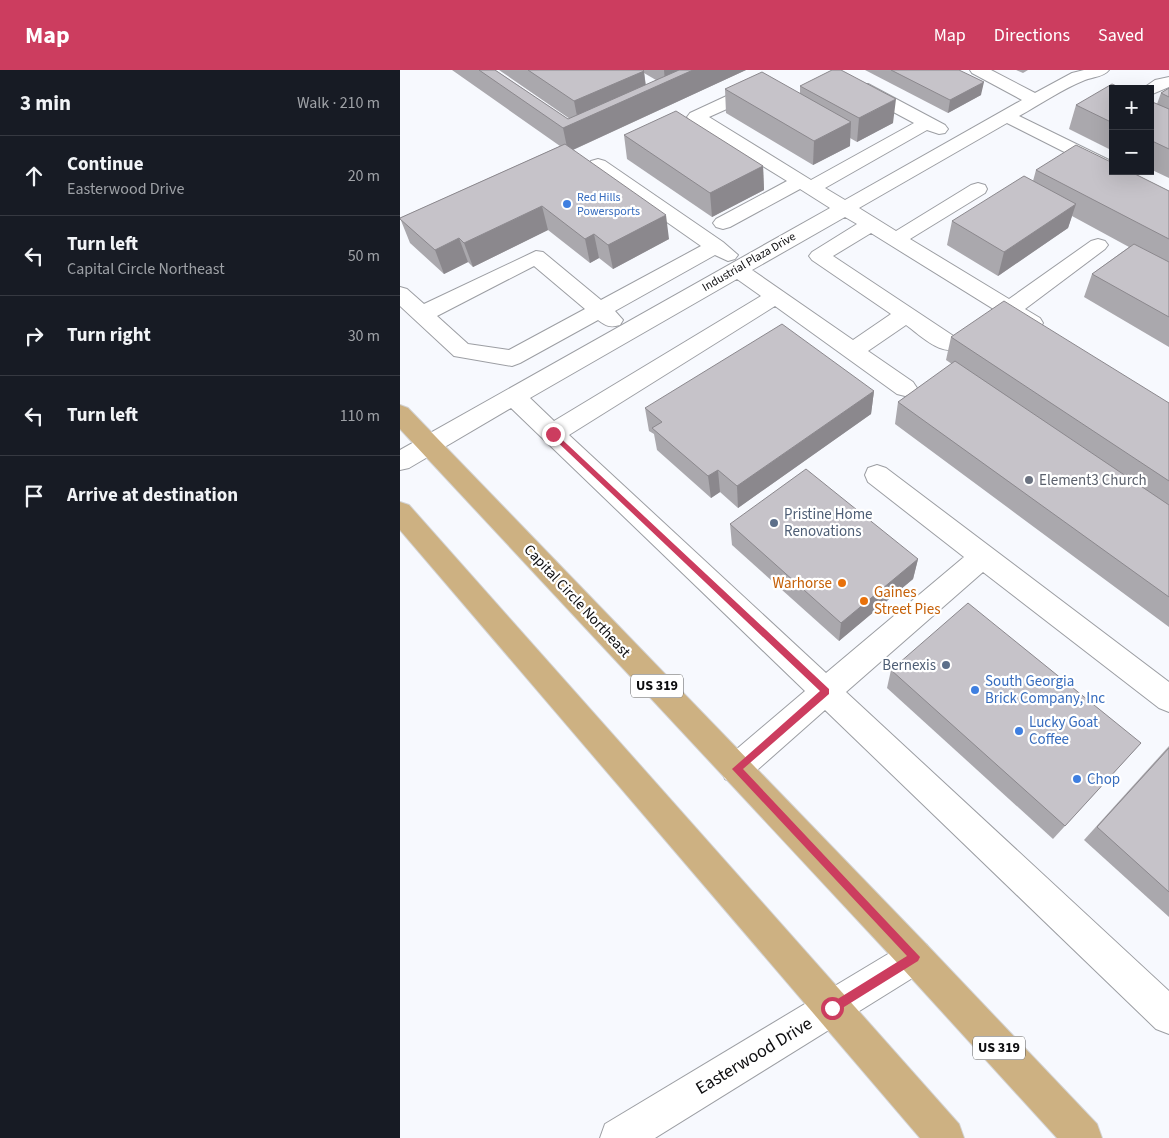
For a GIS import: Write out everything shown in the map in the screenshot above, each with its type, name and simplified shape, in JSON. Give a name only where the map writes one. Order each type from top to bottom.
[{"type":"main road","name":"Capital Circle Northeast","points":[[400,414],[1083,1138]]},
{"type":"main road","points":[[400,512],[945,1138]]},
{"type":"street","points":[[978,70],[1035,100]]},
{"type":"street","name":"Industrial Plaza Drive","points":[[400,461],[1006,116],[1078,77],[1101,70]]},
{"type":"street","points":[[1154,88],[1169,82]]},
{"type":"street","points":[[854,84],[961,142]]},
{"type":"street","points":[[752,91],[696,117],[843,209],[1052,335]]},
{"type":"street","points":[[1006,116],[1109,167]]},
{"type":"street","points":[[723,223],[804,185],[926,123]]},
{"type":"street","points":[[598,165],[716,246],[776,296],[905,388]]},
{"type":"street","points":[[895,240],[978,189]]},
{"type":"street","points":[[870,225],[819,256],[950,344]]},
{"type":"street","points":[[1010,310],[1098,245]]},
{"type":"street","points":[[400,294],[462,351],[512,358],[716,246]]},
{"type":"street","points":[[423,314],[536,257],[627,332]]},
{"type":"street","points":[[553,434],[776,296]]},
{"type":"street","points":[[852,351],[906,314]]},
{"type":"street","points":[[514,397],[1169,1016]]},
{"type":"street","points":[[877,475],[1169,699]]},
{"type":"street","points":[[736,769],[983,556]]},
{"type":"street","name":"Easterwood Drive","points":[[619,1138],[914,957]]},
{"type":"building","points":[[479,70],[495,70],[568,119],[679,70],[693,70],[563,128]]},
{"type":"building","points":[[528,70],[643,70],[644,71],[574,101]]},
{"type":"building","points":[[832,70],[841,70],[896,99],[859,118],[800,86]]},
{"type":"building","points":[[891,70],[959,70],[984,82],[950,100]]},
{"type":"building","points":[[762,72],[851,122],[814,141],[725,89]]},
{"type":"building","points":[[1109,86],[1109,121],[1076,105]]},
{"type":"building","points":[[1169,88],[1169,97],[1161,93]]},
{"type":"building","points":[[1154,103],[1169,109],[1169,149],[1154,142]]},
{"type":"building","points":[[676,111],[763,166],[710,193],[624,135]]},
{"type":"building","points":[[565,144],[666,215],[608,245],[594,234],[585,239],[542,206],[464,243],[459,238],[435,250],[400,219],[400,218]]},
{"type":"building","points":[[1076,145],[1109,161],[1109,175],[1137,175],[1169,191],[1169,239],[1036,170]]},
{"type":"building","points":[[1024,176],[1076,204],[1004,252],[952,221]]},
{"type":"building","points":[[1134,244],[1169,262],[1169,317],[1092,274]]},
{"type":"building","points":[[1004,301],[1169,403],[1169,481],[951,337]]},
{"type":"building","points":[[782,324],[874,391],[737,486],[718,470],[708,476],[652,428],[662,422],[645,408]]},
{"type":"building","name":"Element3 Church","points":[[955,361],[1169,505],[1169,597],[898,402]]},
{"type":"building","points":[[806,469],[918,559],[841,623],[730,524]]},
{"type":"building","points":[[968,603],[1141,743],[1065,826],[891,670]]},
{"type":"building","points":[[1169,748],[1169,892],[1097,827]]},
{"type":"place","name":"Red Hills Powersports","points":[[567,204]]},
{"type":"place","name":"Element3 Church","points":[[1029,480]]},
{"type":"place","name":"Pristine Home Renovations","points":[[774,523]]},
{"type":"place","name":"Warhorse","points":[[842,583]]},
{"type":"place","name":"Gaines Street Pies","points":[[864,601]]},
{"type":"place","name":"Bernexis","points":[[946,665]]},
{"type":"place","name":"South Georgia Brick Company, Inc","points":[[975,690]]},
{"type":"place","name":"Lucky Goat Coffee","points":[[1019,731]]},
{"type":"place","name":"Chop","points":[[1077,779]]},
{"type":"route","points":[[553,434],[826,692],[736,769],[914,957],[832,1008]]}]
